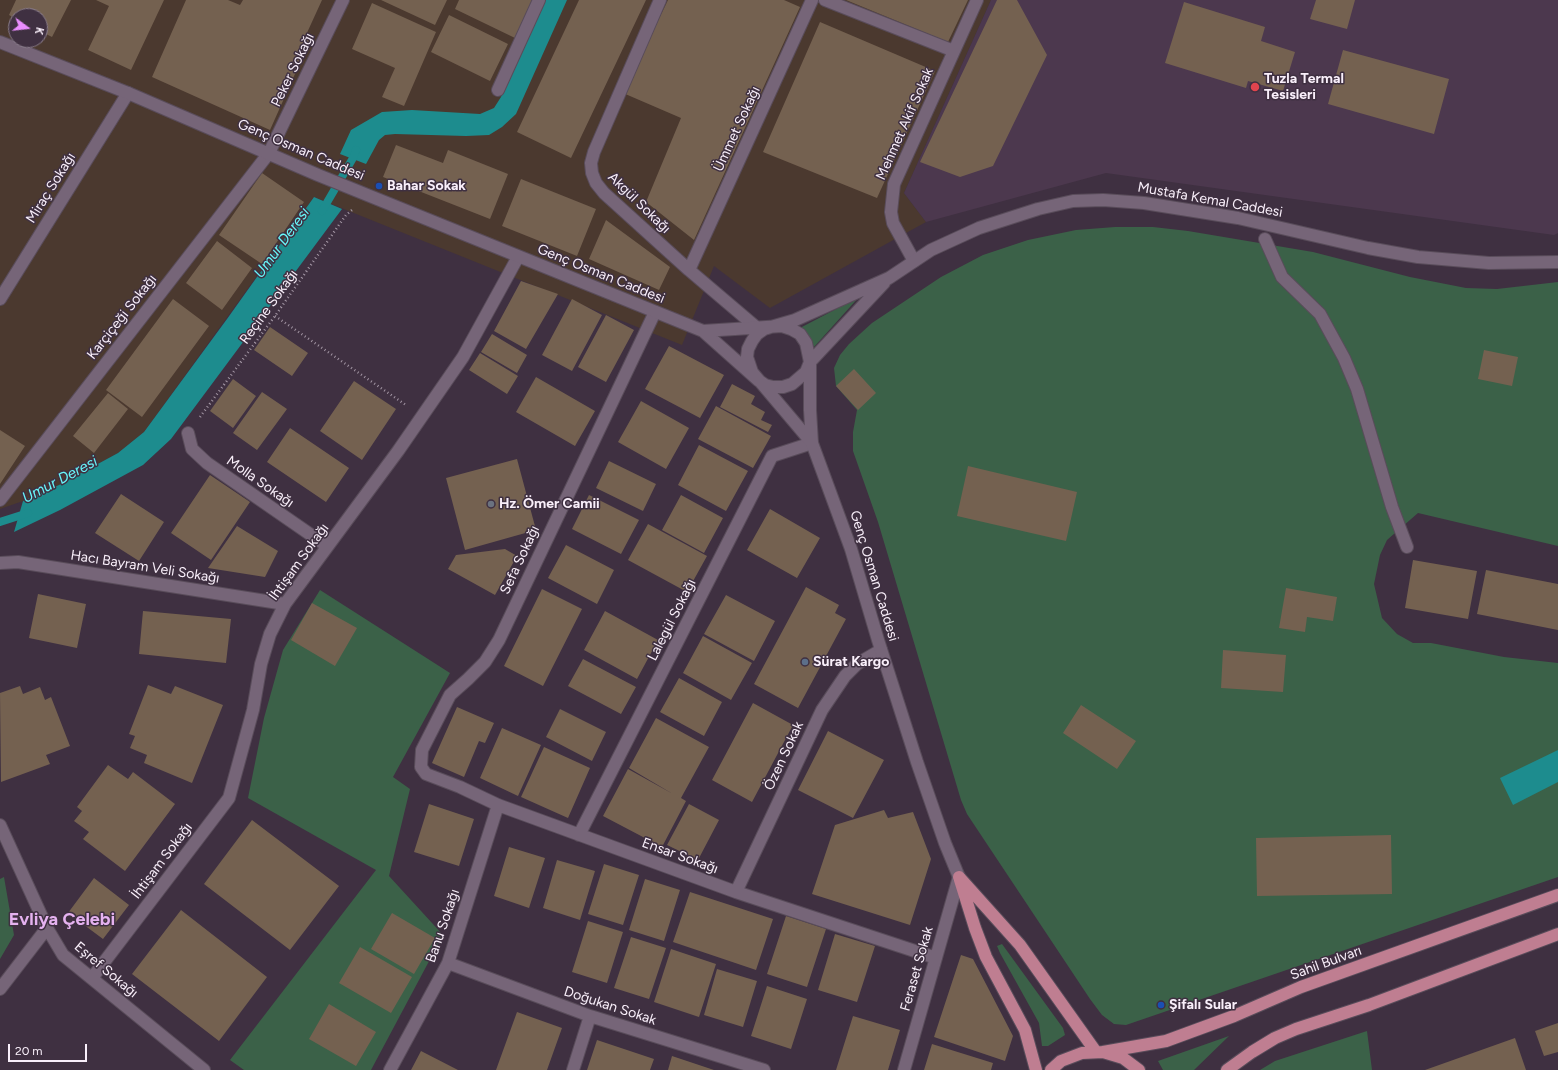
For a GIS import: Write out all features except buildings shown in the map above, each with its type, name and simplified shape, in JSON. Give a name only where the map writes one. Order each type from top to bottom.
[{"type":"main road","points":[[959,877],[1024,951],[1099,1052]]},
{"type":"main road","points":[[959,877],[986,957],[1025,1030],[1036,1070]]},
{"type":"main road","name":"Sahil Bulvarı","points":[[1099,1052],[1171,1039],[1234,1016],[1301,987],[1558,895]]},
{"type":"main road","points":[[1227,1070],[1275,1038],[1296,1029],[1369,1005],[1558,934]]},
{"type":"main road","points":[[1051,1070],[1061,1061],[1082,1053],[1099,1052],[1123,1058],[1140,1070]]},
{"type":"street","name":"Peker Sokağı","points":[[269,153],[343,0]]},
{"type":"street","points":[[498,90],[539,0]]},
{"type":"street","name":"Akgül Sokağı","points":[[660,0],[594,152],[591,163],[592,173],[596,183],[604,193],[689,270],[756,327]]},
{"type":"street","name":"Ümmet Sokağı","points":[[689,270],[812,0]]},
{"type":"street","points":[[826,0],[954,51]]},
{"type":"street","name":"Mehmet Akif Sokak","points":[[914,261],[893,223],[891,199],[894,184],[977,0]]},
{"type":"street","name":"Genç Osman Caddesi","points":[[0,42],[128,93],[318,175],[703,331],[765,385],[783,387],[792,384],[806,372],[810,362]]},
{"type":"street","name":"Miraç Sokağı","points":[[0,298],[128,93]]},
{"type":"street","name":"Karçiçeği Sokağı","points":[[0,500],[269,153]]},
{"type":"street","name":"Mustafa Kemal Caddesi","points":[[773,326],[795,320],[889,278],[931,250],[979,228],[1038,209],[1073,201],[1103,200],[1151,204],[1231,216],[1305,232],[1368,248],[1418,257],[1489,263],[1558,262]]},
{"type":"street","points":[[1265,239],[1282,277],[1320,314],[1344,358],[1357,389],[1392,507],[1407,547]]},
{"type":"street","name":"Mustafa Kemal Caddesi","points":[[1540,262],[1558,254]]},
{"type":"street","name":"İhtişam Sokağı","points":[[92,978],[229,798],[253,710],[261,664],[270,634],[284,604],[423,417],[463,357],[518,257]]},
{"type":"street","name":"Mustafa Kemal Caddesi","points":[[810,362],[889,278]]},
{"type":"street","name":"Sefa Sokağı","points":[[422,767],[422,750],[450,695],[468,680],[484,662],[499,640],[655,312]]},
{"type":"street","name":"Genç Osman Caddesi","points":[[773,326],[764,329],[757,334],[752,341],[748,349],[747,358],[749,366],[758,380],[812,443]]},
{"type":"street","name":"Genç Osman Caddesi","points":[[703,331],[782,326],[800,334],[806,343],[810,362],[812,443],[851,549],[881,650],[929,798],[959,877]]},
{"type":"street","name":"Molla Sokağı","points":[[188,433],[192,450],[207,463],[327,546]]},
{"type":"street","name":"Lalegül Sokağı","points":[[579,835],[772,456],[812,443]]},
{"type":"street","name":"Hacı Bayram Veli Sokağı","points":[[0,563],[18,562],[284,604]]},
{"type":"street","name":"Özen Sokak","points":[[736,892],[822,710],[849,672],[857,664],[881,650]]},
{"type":"street","name":"Ensar Sokağı","points":[[422,767],[426,774],[460,787],[498,805],[736,892],[936,958]]},
{"type":"street","name":"Banu Sokağı","points":[[390,1070],[448,963],[498,805]]},
{"type":"street","name":"Eşref Sokağı","points":[[0,824],[47,928],[63,955],[204,1070]]},
{"type":"street","name":"Feraset Sokak","points":[[904,1070],[959,877]]},
{"type":"street","points":[[0,989],[47,928]]},
{"type":"street","name":"Doğukan Sokak","points":[[448,963],[590,1016],[764,1070]]},
{"type":"street","points":[[573,1070],[590,1016]]},
{"type":"path","name":"Reçine Sokağı","points":[[188,433],[275,316],[346,215],[368,195]]},
{"type":"path","points":[[275,316],[423,417]]},
{"type":"shaded area","points":[[0,0],[991,0],[904,193],[926,222],[770,308],[714,266],[682,345],[314,197],[144,432],[118,453],[59,485],[23,501],[0,509]]},
{"type":"shaded area","name":"Tuzla Termal Tesisleri","points":[[991,0],[1558,0],[1558,233],[1554,235],[1106,173],[926,222],[904,193]]},
{"type":"shaded area","points":[[1115,227],[1153,227],[1188,231],[1313,252],[1410,277],[1466,288],[1497,289],[1558,282],[1558,546],[1418,513],[1387,540],[1380,555],[1374,584],[1382,618],[1397,634],[1413,643],[1431,643],[1504,657],[1558,663],[1558,877],[1126,1025],[1114,1024],[1102,1015],[967,814],[961,800],[878,522],[853,451],[853,432],[857,410],[836,386],[834,368],[840,355],[849,344],[872,323],[941,277],[983,255],[1028,240],[1076,230]]},
{"type":"shaded area","points":[[859,297],[814,347],[800,328]]},
{"type":"shaded area","points":[[320,590],[450,673],[393,777],[410,789],[389,876],[443,935],[371,1070],[244,1070],[230,1060],[376,870],[248,798],[264,718],[283,650]]},
{"type":"shaded area","points":[[4,877],[14,935],[0,959],[0,879]]},
{"type":"shaded area","points":[[1002,944],[1063,1028],[1065,1035],[1048,1046],[1042,1046],[1039,1023],[1000,953],[997,946]]},
{"type":"shaded area","points":[[1367,1031],[1372,1070],[1260,1070],[1275,1061]]},
{"type":"shaded area","points":[[1229,1036],[1194,1070],[1163,1070],[1158,1061]]},
{"type":"water","points":[[545,0],[567,0],[516,114],[502,127],[489,135],[385,135],[379,140],[366,164],[340,154],[351,130],[382,112],[412,110],[480,114],[494,108],[501,97]]},
{"type":"water","points":[[314,197],[342,209],[171,439],[143,465],[60,510],[14,532],[23,501],[59,485],[118,453],[144,432]]},
{"type":"water","points":[[1558,750],[1558,782],[1513,805],[1500,778]]},
{"type":"waterway","name":"Umur Deresi","points":[[322,211],[353,158],[356,150]]},
{"type":"waterway","name":"Umur Deresi","points":[[0,522],[28,513]]},
{"type":"place","name":"Tuzla Termal Tesisleri","points":[[1255,87]]},
{"type":"place","name":"Bahar Sokak","points":[[379,186]]},
{"type":"place","name":"Hz. Ömer Camii","points":[[491,504]]},
{"type":"place","name":"Sürat Kargo","points":[[805,662]]},
{"type":"place","name":"Şifalı Sular","points":[[1161,1005]]},
{"type":"district","name":"Evliya Çelebi","points":[[62,920]]}]
